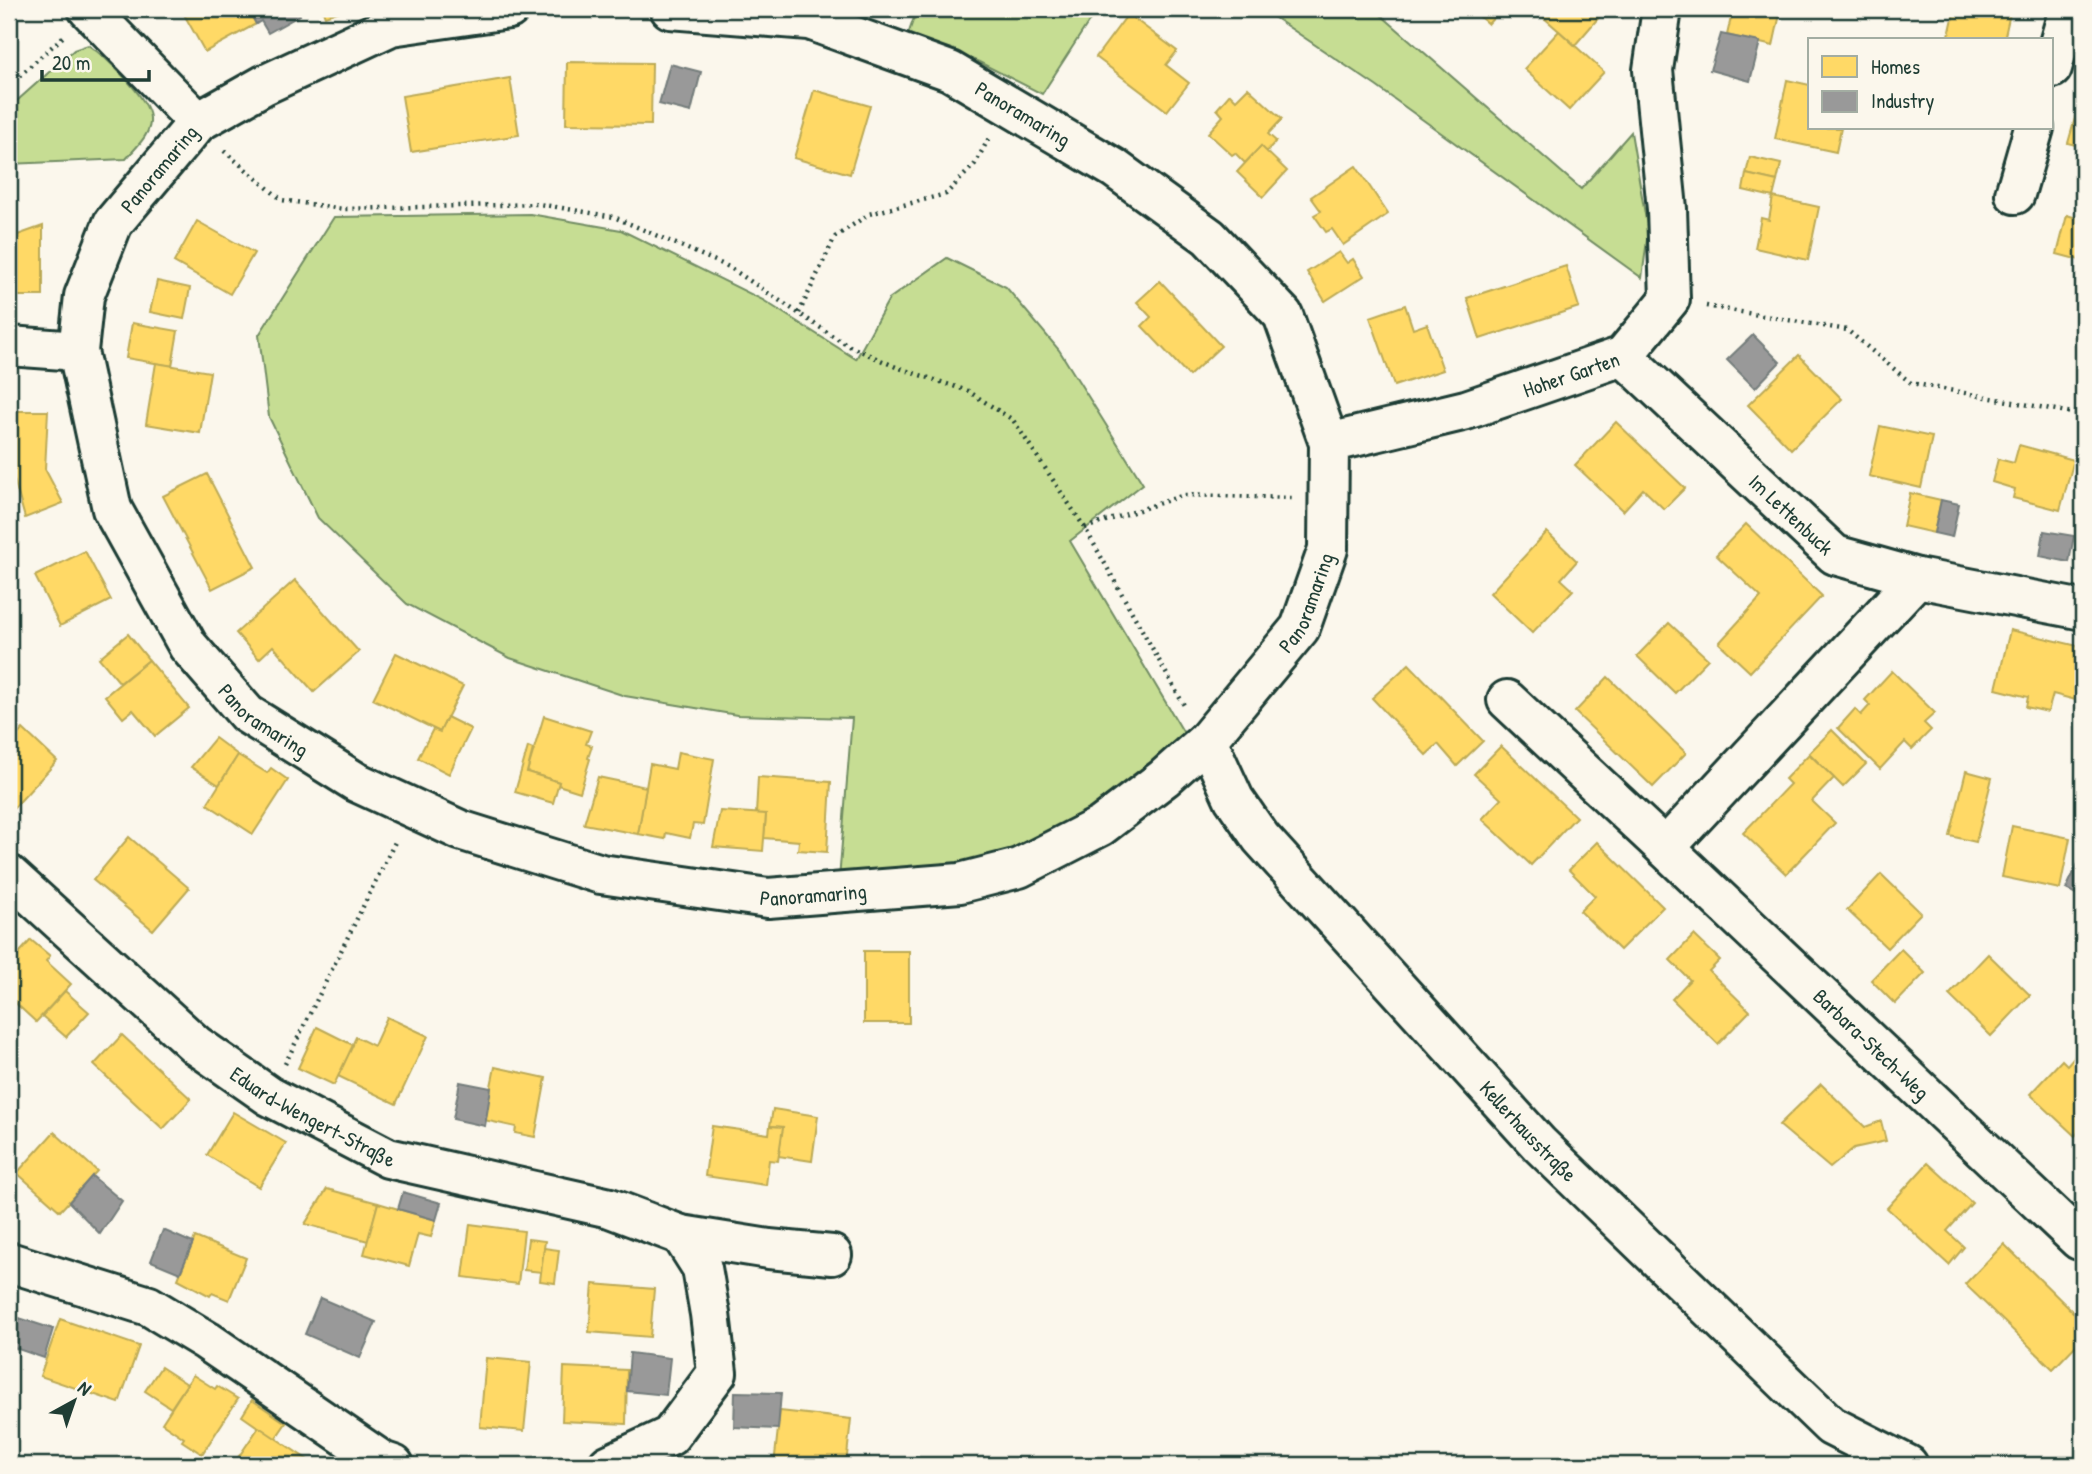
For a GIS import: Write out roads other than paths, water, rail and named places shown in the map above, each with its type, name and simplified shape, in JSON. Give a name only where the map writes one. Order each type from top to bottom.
[{"type":"street","name":"Panoramaring","points":[[509,9],[391,26],[264,85],[198,122],[113,223],[84,296],[78,351],[112,509],[188,646],[247,714],[356,782],[460,830],[601,874],[768,898],[960,883],[1020,868],[1101,826],[1164,778],[1207,740],[1300,628],[1328,549],[1329,443],[1283,315],[1209,237],[1114,168],[950,71],[809,20],[670,9]]},
{"type":"street","name":"Hoher Garten","points":[[1329,443],[1466,410],[1622,356],[1670,299],[1668,209],[1653,71],[1662,9]]},
{"type":"street","points":[[2054,61],[2069,9]]},
{"type":"street","points":[[90,10],[198,122]]},
{"type":"street","points":[[2015,194],[2033,130]]},
{"type":"street","points":[[9,346],[78,351]]},
{"type":"street","name":"Im Lettenbuck","points":[[1622,356],[1835,555],[1916,578],[2083,610]]},
{"type":"street","points":[[1665,848],[1916,578]]},
{"type":"street","name":"Barbara-Stech-Weg","points":[[1507,700],[2082,1235]]},
{"type":"street","name":"Kellerhausstraße","points":[[1207,740],[1234,799],[1261,838],[1539,1144],[1831,1426],[1908,1465]]},
{"type":"street","name":"Eduard-Wengert-Straße","points":[[9,875],[196,1045],[269,1096],[388,1158],[610,1208],[681,1236],[832,1255]]},
{"type":"street","points":[[608,1465],[670,1436],[717,1373],[702,1268],[681,1236]]},
{"type":"street","points":[[9,1262],[149,1306],[206,1341],[382,1461],[394,1465]]}]
